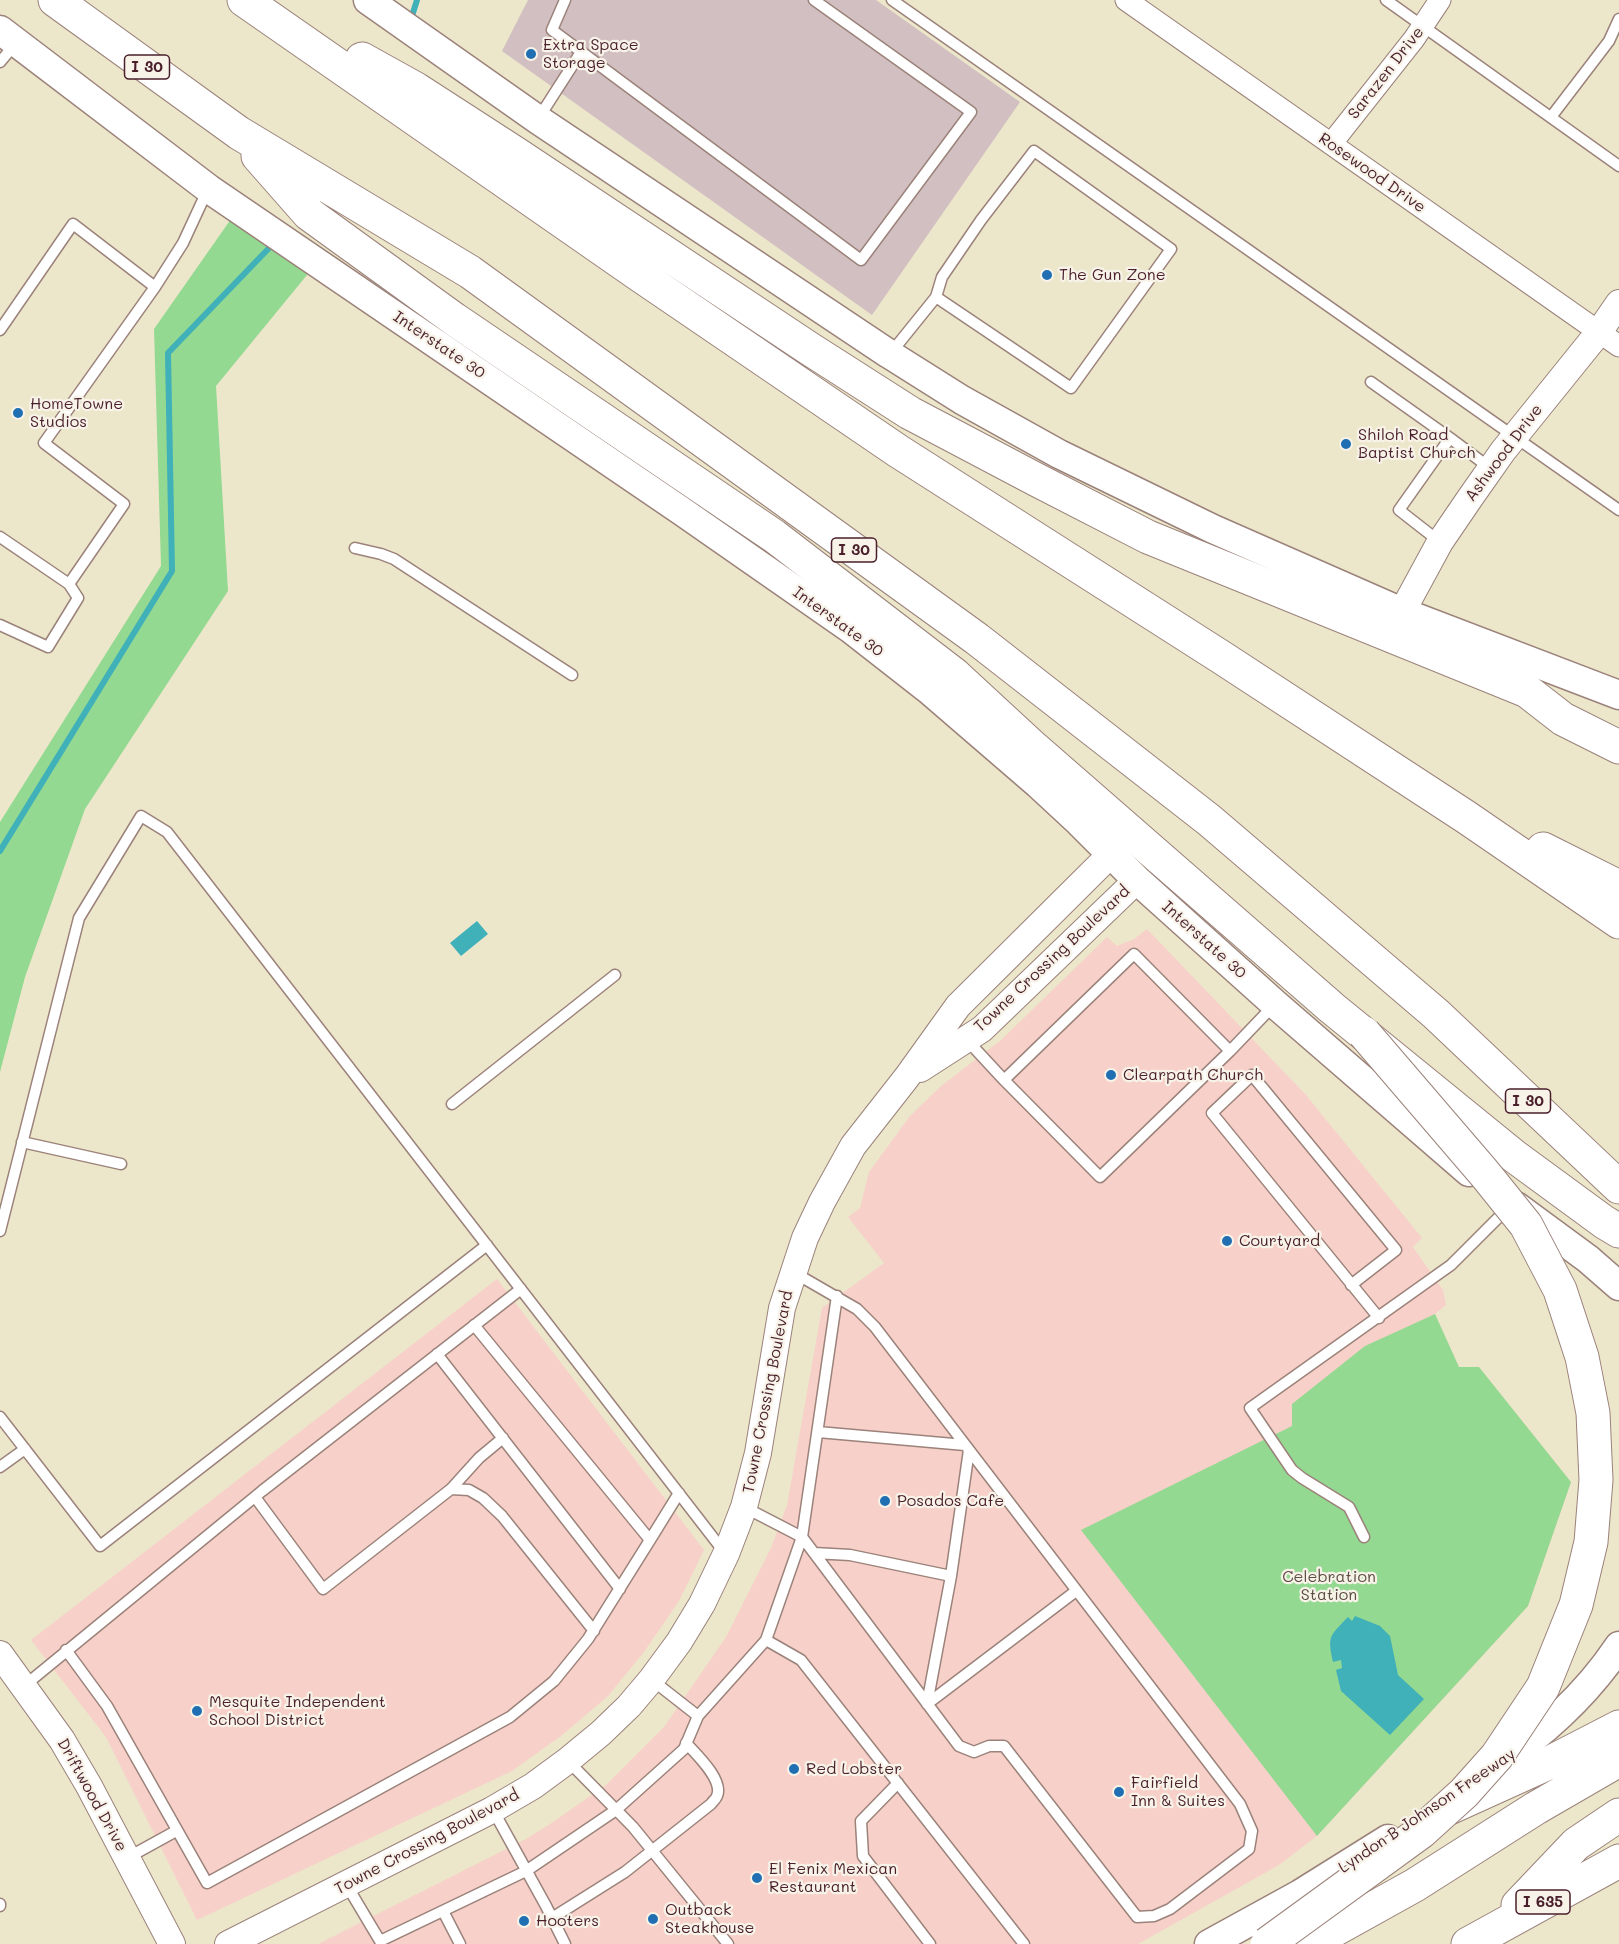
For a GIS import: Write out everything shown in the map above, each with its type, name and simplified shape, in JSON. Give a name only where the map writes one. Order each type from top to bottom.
[{"type":"highway","name":"I 30","points":[[55,0],[239,133],[470,272],[978,639],[1236,844],[1436,1014],[1619,1187]]},
{"type":"highway","points":[[244,0],[638,274],[898,451],[1221,657],[1432,795],[1619,922]]},
{"type":"highway","points":[[261,0],[416,90],[910,413],[1148,537],[1619,725]]},
{"type":"highway","points":[[239,133],[309,214],[454,319],[774,536],[955,675],[1332,1008],[1514,1156],[1619,1231]]},
{"type":"highway","points":[[1527,690],[1563,719],[1619,747]]},
{"type":"highway","points":[[1432,795],[1619,887]]},
{"type":"highway","points":[[1267,1944],[1421,1832],[1464,1793],[1497,1756],[1543,1687],[1576,1605],[1591,1542],[1596,1480],[1593,1413],[1582,1356],[1560,1290],[1526,1225],[1364,1034]]},
{"type":"highway","points":[[1404,1829],[1555,1760],[1619,1727]]},
{"type":"highway","points":[[1309,1944],[1416,1885],[1536,1808],[1619,1760]]},
{"type":"highway","points":[[1481,1937],[1576,1844],[1619,1815]]},
{"type":"highway","name":"I 635","points":[[1481,1937],[1619,1861]]},
{"type":"main road","points":[[368,0],[537,119],[889,354],[962,400],[1059,454],[1213,529],[1402,612],[1619,695]]},
{"type":"main road","name":"Interstate 30","points":[[6,45],[208,189],[674,505],[850,629],[946,704],[1038,784],[1137,880],[1275,1004],[1470,1173],[1588,1259],[1619,1286]]},
{"type":"main road","points":[[1588,1259],[1619,1302]]},
{"type":"main road","name":"Lyndon B Johnson Freeway","points":[[1209,1944],[1300,1894],[1404,1829],[1515,1753],[1551,1725],[1581,1696],[1619,1646]]},
{"type":"street","name":"Rosewood Drive","points":[[1126,0],[1609,339]]},
{"type":"street","name":"Sarazen Drive","points":[[1331,144],[1423,26],[1440,0]]},
{"type":"street","name":"Ashwood Drive","points":[[1402,612],[1440,542],[1514,437],[1609,339],[1619,303]]},
{"type":"street","name":"Towne Crossing Boulevard","points":[[228,1944],[492,1810],[533,1786],[601,1733],[629,1706],[651,1680],[679,1642],[702,1604],[726,1554],[744,1507],[758,1453],[782,1308],[805,1238],[853,1146],[958,1006],[1111,854]]},
{"type":"street","name":"Towne Crossing Boulevard","points":[[907,1077],[982,1029],[1137,880]]},
{"type":"street","name":"Driftwood Drive","points":[[11,1672],[68,1750],[172,1944]]},
{"type":"lane","points":[[566,0],[552,30],[861,260],[971,112],[814,0]]},
{"type":"lane","points":[[892,0],[1619,510]]},
{"type":"lane","points":[[1386,0],[1619,166]]},
{"type":"lane","points":[[1551,117],[1609,41],[1619,19]]},
{"type":"lane","points":[[537,119],[581,52]]},
{"type":"lane","points":[[889,354],[936,297],[942,277],[981,220],[1034,151],[1171,249],[1071,388],[936,297]]},
{"type":"lane","points":[[69,584],[124,504],[44,443],[155,287],[183,243],[208,189]]},
{"type":"lane","points":[[0,330],[73,224],[155,287]]},
{"type":"lane","points":[[1371,382],[1491,468]]},
{"type":"lane","points":[[1440,542],[1399,510],[1450,438]]},
{"type":"lane","points":[[0,537],[69,584],[78,598],[48,647],[0,625]]},
{"type":"lane","points":[[355,548],[394,559],[572,675]]},
{"type":"lane","points":[[0,1231],[78,918],[141,816],[167,832],[726,1554]]},
{"type":"lane","points":[[1004,1080],[1134,954],[1230,1051]]},
{"type":"lane","points":[[452,1104],[615,975]]},
{"type":"lane","points":[[966,1040],[1100,1177],[1275,1004]]},
{"type":"lane","points":[[1352,1285],[1396,1250],[1252,1075],[1212,1113],[1352,1285],[1379,1318]]},
{"type":"lane","points":[[22,1142],[120,1164]]},
{"type":"lane","points":[[1364,1537],[1349,1507],[1292,1470],[1250,1408],[1451,1265],[1513,1204]]},
{"type":"lane","points":[[0,1417],[100,1546],[487,1245]]},
{"type":"lane","points":[[744,1507],[802,1537],[959,1746],[974,1752],[989,1746],[1004,1746],[1137,1917],[1154,1916],[1170,1909],[1249,1849],[1252,1831],[1240,1804],[875,1327],[857,1309],[793,1272]]},
{"type":"lane","points":[[11,1672],[66,1650],[255,1497],[521,1289]]},
{"type":"lane","points":[[346,1884],[379,1943],[526,1871],[616,1810],[684,1749],[698,1716],[766,1640],[802,1537],[837,1296]]},
{"type":"lane","points":[[474,1325],[650,1540]]},
{"type":"lane","points":[[437,1354],[620,1589]]},
{"type":"lane","points":[[818,1432],[967,1448]]},
{"type":"lane","points":[[255,1497],[323,1589],[452,1489],[479,1458],[503,1438]]},
{"type":"lane","points":[[927,1704],[951,1576],[967,1448]]},
{"type":"lane","points":[[0,1467],[25,1449]]},
{"type":"lane","points":[[452,1489],[469,1490],[483,1498],[502,1516],[594,1631]]},
{"type":"lane","points":[[66,1650],[107,1706],[207,1883],[510,1717],[554,1681],[594,1631],[679,1493]]},
{"type":"lane","points":[[814,1553],[850,1555],[951,1576]]},
{"type":"lane","points":[[927,1704],[1076,1591]]},
{"type":"lane","points":[[766,1640],[801,1660],[1024,1944]]},
{"type":"lane","points":[[651,1680],[698,1716]]},
{"type":"lane","points":[[552,1918],[625,1872],[705,1809],[717,1796],[719,1787],[715,1777],[686,1743]]},
{"type":"lane","points":[[567,1761],[616,1810],[728,1944]]},
{"type":"lane","points":[[898,1783],[861,1821],[863,1856],[930,1944]]},
{"type":"lane","points":[[492,1810],[565,1944]]},
{"type":"lane","points":[[127,1858],[176,1831]]},
{"type":"lane","points":[[443,1911],[460,1944]]},
{"type":"shaded area","name":"Extra Space Storage","points":[[528,0],[876,0],[1020,102],[872,315],[502,51]]},
{"type":"shaded area","points":[[1147,929],[1306,1095],[1422,1238],[1413,1247],[1443,1290],[1446,1305],[1435,1314],[1459,1367],[1479,1367],[1571,1482],[1528,1606],[1317,1836],[1279,1865],[1138,1944],[318,1944],[526,1839],[550,1824],[606,1785],[664,1727],[726,1637],[771,1548],[787,1505],[822,1308],[884,1263],[848,1217],[860,1208],[869,1172],[910,1116],[941,1086],[1001,1040],[1107,937],[1117,946],[1134,939]]},
{"type":"shaded area","points":[[497,1279],[704,1550],[679,1601],[644,1652],[608,1696],[561,1736],[512,1771],[197,1920],[106,1737],[31,1640]]},
{"type":"green space","points":[[238,209],[316,264],[216,386],[228,591],[85,809],[25,977],[0,1072],[0,822],[161,566],[154,329]]},
{"type":"green space","name":"Celebration Station","points":[[1435,1314],[1459,1367],[1479,1367],[1571,1482],[1528,1606],[1317,1836],[1081,1530],[1292,1426],[1292,1404],[1365,1346]]},
{"type":"water","points":[[477,921],[488,934],[461,956],[450,943]]},
{"type":"water","points":[[1355,1616],[1380,1626],[1390,1636],[1398,1675],[1424,1699],[1390,1735],[1341,1691],[1336,1670],[1342,1668],[1341,1660],[1333,1662],[1330,1641],[1334,1632],[1348,1617],[1352,1621]]},
{"type":"waterway","points":[[411,19],[417,0]]},
{"type":"waterway","points":[[0,851],[172,571],[168,353],[271,246]]},
{"type":"place","name":"Extra Space Storage","points":[[531,54]]},
{"type":"place","name":"The Gun Zone","points":[[1047,275]]},
{"type":"place","name":"HomeTowne Studios","points":[[18,413]]},
{"type":"place","name":"Shiloh Road Baptist Church","points":[[1346,444]]},
{"type":"place","name":"Clearpath Church","points":[[1111,1075]]},
{"type":"place","name":"Courtyard","points":[[1227,1241]]},
{"type":"place","name":"Posados Cafe","points":[[885,1501]]},
{"type":"place","name":"Mesquite Independent School District","points":[[197,1711]]},
{"type":"place","name":"Red Lobster","points":[[794,1769]]},
{"type":"place","name":"Fairfield Inn & Suites","points":[[1119,1792]]},
{"type":"place","name":"El Fenix Mexican Restaurant","points":[[757,1878]]},
{"type":"place","name":"Outback Steakhouse","points":[[653,1919]]},
{"type":"place","name":"Hooters","points":[[524,1921]]}]
